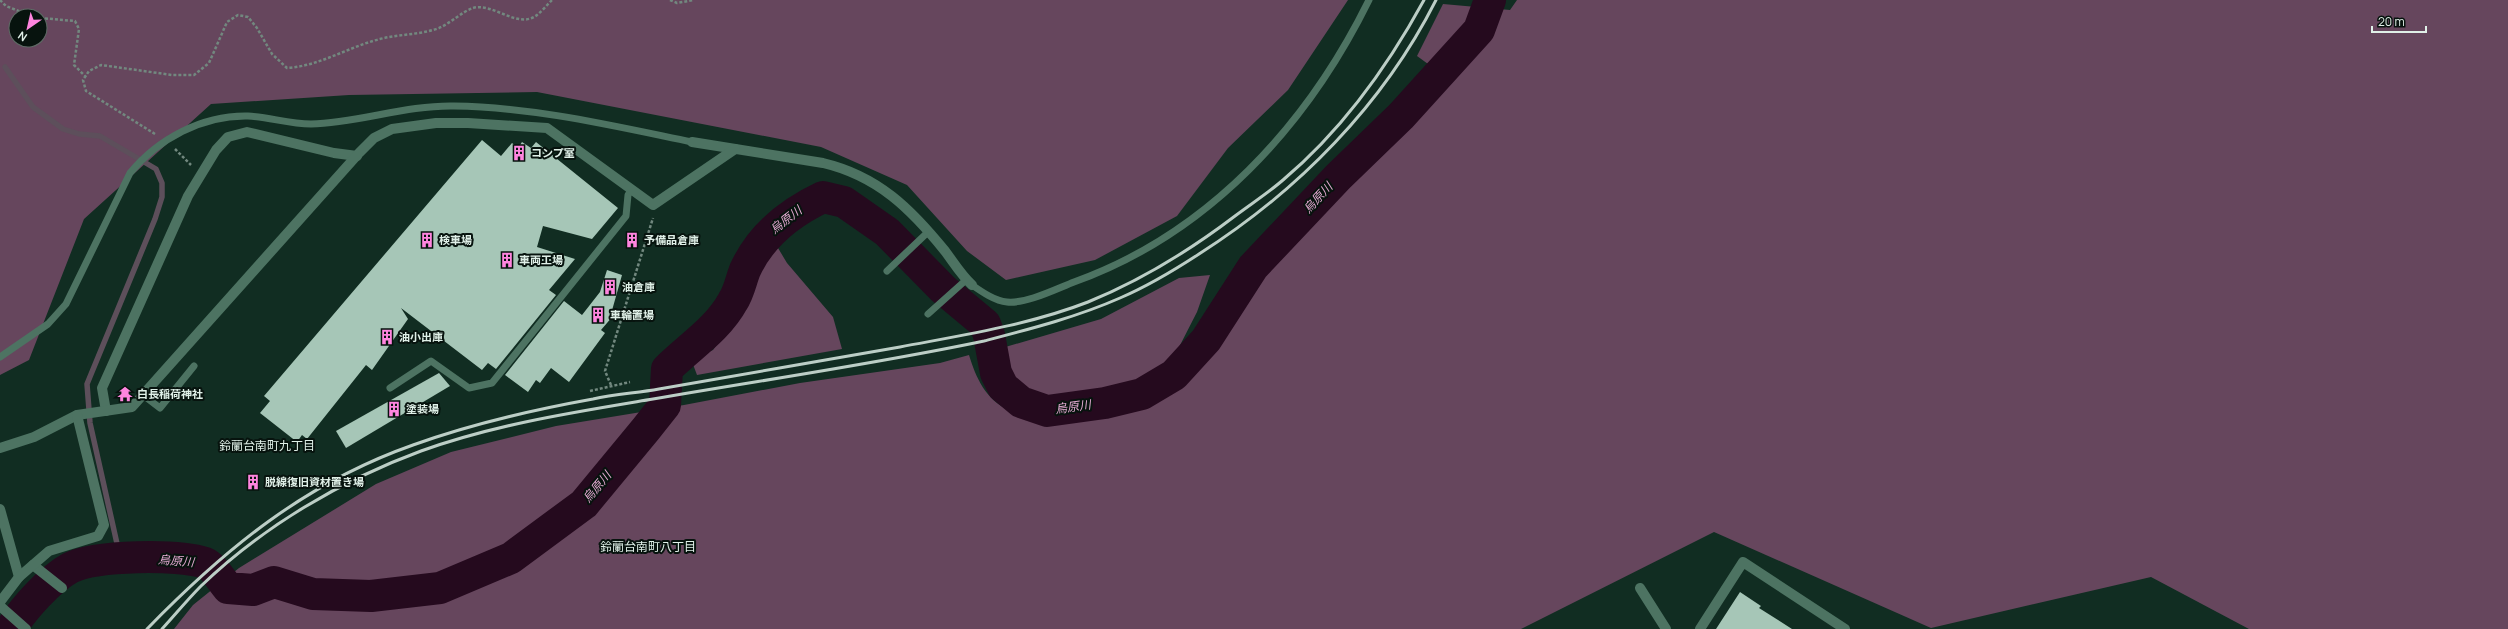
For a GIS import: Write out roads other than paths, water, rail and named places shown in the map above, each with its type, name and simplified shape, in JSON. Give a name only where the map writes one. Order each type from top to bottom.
[{"type":"street","points":[[0,448],[34,436],[77,415],[132,407],[357,156],[374,138],[392,129],[436,123],[547,128],[653,205],[735,149]]},
{"type":"street","points":[[106,411],[102,388],[188,196],[201,174],[228,137],[241,132],[272,136],[305,146],[357,156]]},
{"type":"street","points":[[692,142],[844,168],[871,181],[894,196],[966,284]]},
{"type":"street","points":[[26,629],[1,605],[18,577],[35,567],[49,552],[98,536],[104,525],[77,415]]},
{"type":"street","points":[[0,510],[18,577]]},
{"type":"street","points":[[1700,629],[1743,562],[1845,629]]},
{"type":"street","points":[[35,567],[62,588]]},
{"type":"street","points":[[1640,588],[1666,629]]},
{"type":"lane","points":[[928,314],[966,284],[994,298],[1008,302],[1032,297],[1130,260],[1180,229],[1228,190],[1305,107],[1329,73],[1369,0]]},
{"type":"lane","points":[[0,357],[48,324],[66,304],[130,173],[144,157],[165,140],[199,124],[221,118],[248,116],[310,124],[339,122],[423,107],[454,106],[545,114],[692,142]]},
{"type":"lane","points":[[390,388],[431,361],[468,388],[492,383],[626,216],[628,195],[631,190]]},
{"type":"lane","points":[[887,271],[925,234]]},
{"type":"lane","points":[[143,395],[160,408],[194,366]]},
{"type":"waterway","name":"烏原川","points":[[11,629],[29,604],[45,587],[62,573],[70,568],[98,560],[137,557],[193,560],[208,565],[214,570],[228,588],[253,590],[274,582],[313,594],[371,596],[440,588],[511,558],[584,504],[665,405],[667,369],[711,329],[727,311],[737,294],[745,270],[759,246],[777,226],[799,210],[823,197],[844,202],[887,232],[943,289],[985,324],[989,335],[996,373],[1003,387],[1021,402],[1047,411],[1105,403],[1142,394],[1174,375],[1206,340],[1253,267],[1338,177],[1401,116],[1479,30],[1490,0]]},
{"type":"waterway","points":[[5,67],[33,107],[63,129],[79,134],[100,136],[156,169],[162,183],[162,197],[155,219],[87,384],[90,423],[120,557]]},
{"type":"railway","points":[[147,629],[206,572],[269,521],[302,499],[337,479],[374,461],[435,437],[479,424],[570,403],[659,389],[996,329],[1066,310],[1088,302],[1127,284],[1183,253],[1218,229],[1283,180],[1304,161],[1344,119],[1362,96],[1395,49],[1424,0]]},
{"type":"railway","points":[[162,629],[196,591],[225,564],[277,525],[304,507],[362,476],[421,451],[478,433],[536,420],[984,341],[1070,317],[1120,298],[1160,278],[1199,254],[1235,229],[1304,174],[1335,143],[1364,110],[1391,75],[1415,38],[1436,0]]},
{"type":"place","name":"コンプ室","points":[[519,153]]},
{"type":"place","name":"検車場","points":[[427,240]]},
{"type":"place","name":"予備品倉庫","points":[[632,240]]},
{"type":"place","name":"車両工場","points":[[507,260]]},
{"type":"place","name":"油倉庫","points":[[610,287]]},
{"type":"place","name":"車輪置場","points":[[598,315]]},
{"type":"place","name":"油小出庫","points":[[387,337]]},
{"type":"place","name":"白長稲荷神社","points":[[125,394]]},
{"type":"place","name":"塗装場","points":[[394,409]]},
{"type":"place","name":"脱線復旧資材置き場","points":[[253,482]]},
{"type":"district","name":"鈴蘭台南町九丁目","points":[[267,446]]},
{"type":"district","name":"鈴蘭台南町八丁目","points":[[648,547]]}]
